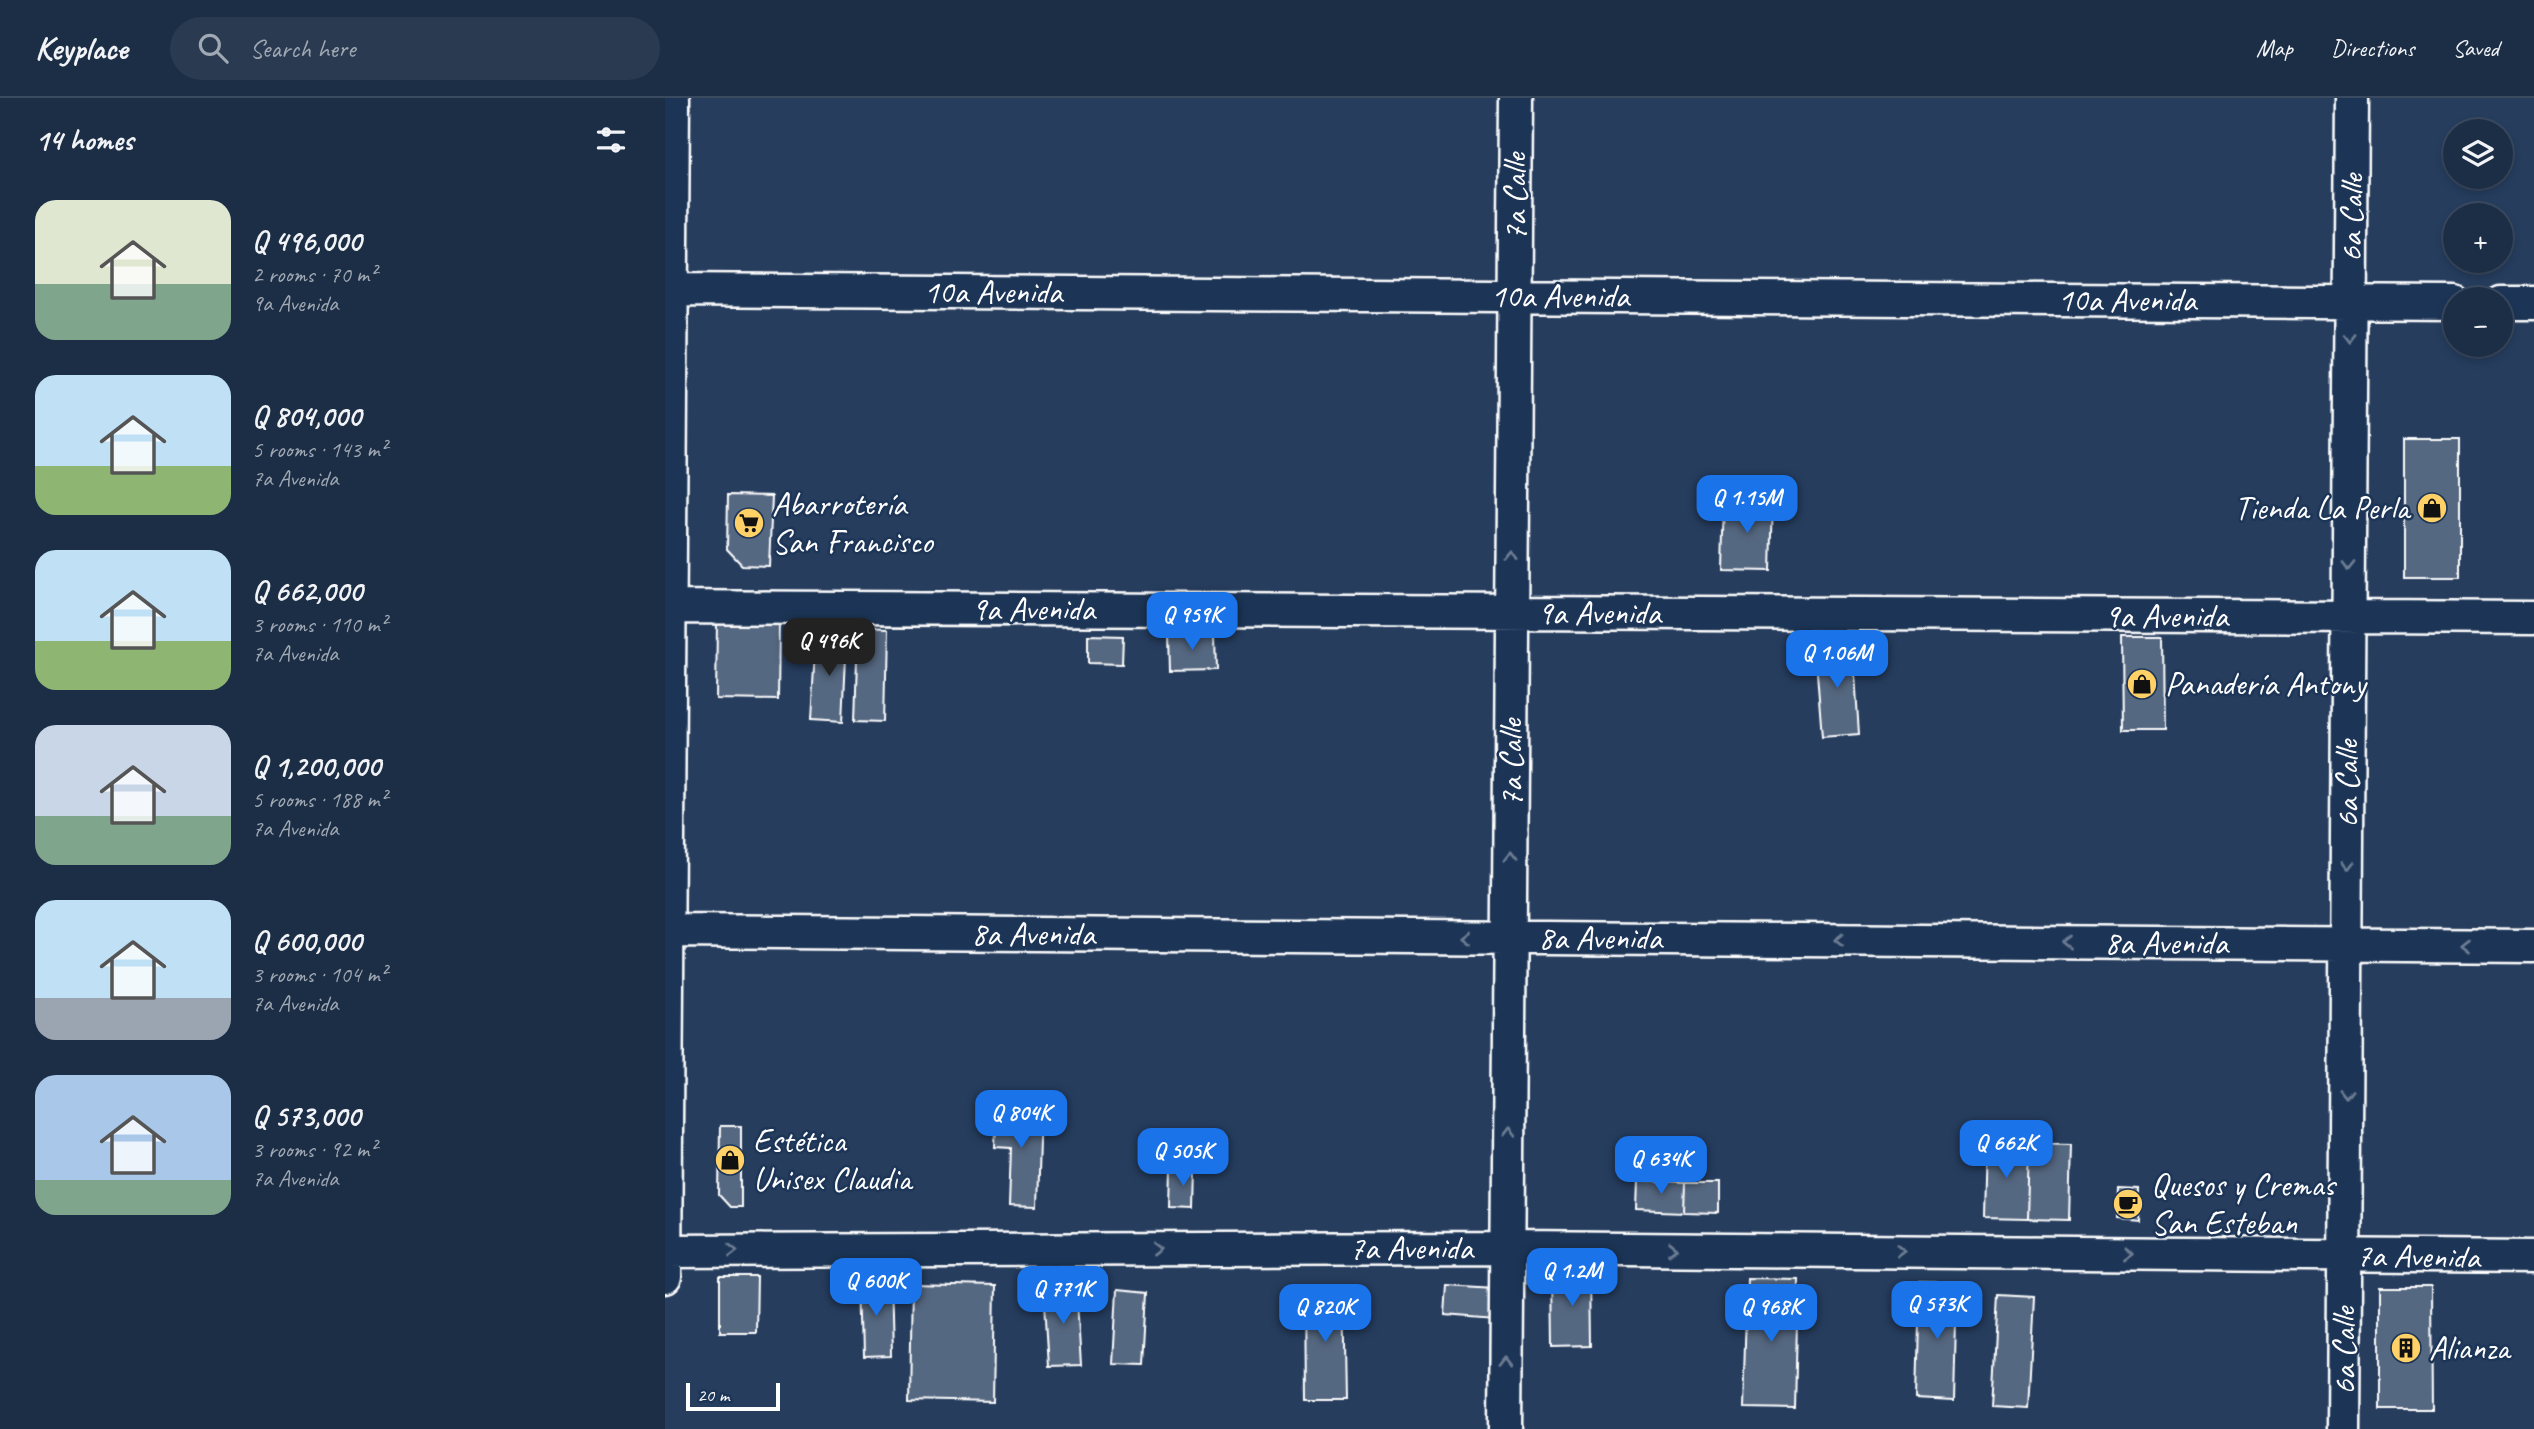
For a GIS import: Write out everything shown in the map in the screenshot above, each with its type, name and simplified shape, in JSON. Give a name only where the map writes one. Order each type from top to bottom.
[{"type":"street","points":[[665,1277],[668,290],[673,98]]},
{"type":"street","name":"7a Calle","points":[[1506,1429],[1516,98]]},
{"type":"street","name":"6a Calle","points":[[2343,1429],[2352,98]]},
{"type":"street","name":"10a Avenida","points":[[668,290],[2443,303]]},
{"type":"street","points":[[2513,303],[2534,303]]},
{"type":"street","name":"9a Avenida","points":[[667,607],[2534,618]]},
{"type":"street","name":"8a Avenida","points":[[666,931],[2534,946]]},
{"type":"street","name":"7a Avenida","points":[[665,1251],[1507,1248],[2534,1257]]},
{"type":"building","name":"Tienda La Perla","points":[[2404,439],[2460,439],[2460,577],[2404,577]]},
{"type":"building","name":"Abarrotería San Francisco","points":[[728,495],[772,496],[769,566],[742,565],[727,549]]},
{"type":"building","points":[[1723,498],[1773,499],[1771,571],[1721,570]]},
{"type":"building","points":[[717,621],[779,622],[778,700],[716,699]]},
{"type":"building","points":[[858,629],[887,630],[885,721],[855,720]]},
{"type":"building","points":[[816,633],[847,635],[843,722],[811,720]]},
{"type":"building","points":[[1215,634],[1216,670],[1170,671],[1169,635]]},
{"type":"building","points":[[1088,635],[1123,636],[1122,664],[1088,663]]},
{"type":"building","name":"Panadería Antony","points":[[2122,637],[2162,637],[2163,730],[2123,730]]},
{"type":"building","points":[[1853,644],[1859,734],[1822,737],[1815,647]]},
{"type":"building","points":[[997,1103],[1040,1105],[1037,1207],[1009,1206],[1011,1148],[995,1147]]},
{"type":"building","name":"Estética Unisex Claudia","points":[[720,1126],[741,1126],[741,1207],[730,1207],[719,1195]]},
{"type":"building","points":[[1985,1141],[2029,1143],[2027,1219],[1983,1218]]},
{"type":"building","points":[[2029,1143],[2071,1144],[2069,1220],[2027,1219]]},
{"type":"building","points":[[1172,1167],[1196,1168],[1195,1209],[1171,1208]]},
{"type":"building","points":[[1637,1181],[1685,1183],[1684,1212],[1636,1210]]},
{"type":"building","points":[[1685,1183],[1718,1183],[1718,1213],[1684,1212]]},
{"type":"building","name":"Quesos y Cremas San Esteban","points":[[2118,1189],[2139,1190],[2138,1220],[2117,1218]]},
{"type":"building","points":[[1591,1268],[1592,1346],[1553,1347],[1552,1269]]},
{"type":"building","points":[[720,1277],[757,1277],[756,1332],[720,1332]]},
{"type":"building","points":[[1747,1278],[1798,1279],[1795,1409],[1743,1408]]},
{"type":"building","points":[[862,1280],[889,1280],[891,1356],[864,1357]]},
{"type":"building","points":[[1919,1282],[1957,1283],[1954,1401],[1916,1399]]},
{"type":"building","points":[[911,1284],[995,1286],[993,1402],[909,1400]]},
{"type":"building","points":[[1076,1285],[1081,1365],[1049,1366],[1044,1287]]},
{"type":"building","points":[[1447,1285],[1497,1288],[1496,1319],[1445,1315]]},
{"type":"building","name":"Alianza","points":[[2380,1287],[2431,1287],[2432,1409],[2380,1409]]},
{"type":"building","points":[[1304,1288],[1344,1288],[1346,1400],[1305,1400]]},
{"type":"building","points":[[1117,1290],[1148,1293],[1144,1365],[1113,1364]]},
{"type":"building","points":[[1998,1295],[2034,1297],[2028,1408],[1992,1406]]},
{"type":"place","name":"Tienda La Perla","points":[[2432,508]]},
{"type":"place","name":"Abarrotería San Francisco","points":[[749,523]]},
{"type":"place","name":"Panadería Antony","points":[[2142,684]]},
{"type":"place","name":"Estética Unisex Claudia","points":[[730,1160]]},
{"type":"place","name":"Quesos y Cremas San Esteban","points":[[2128,1204]]},
{"type":"place","name":"Alianza","points":[[2406,1348]]}]
